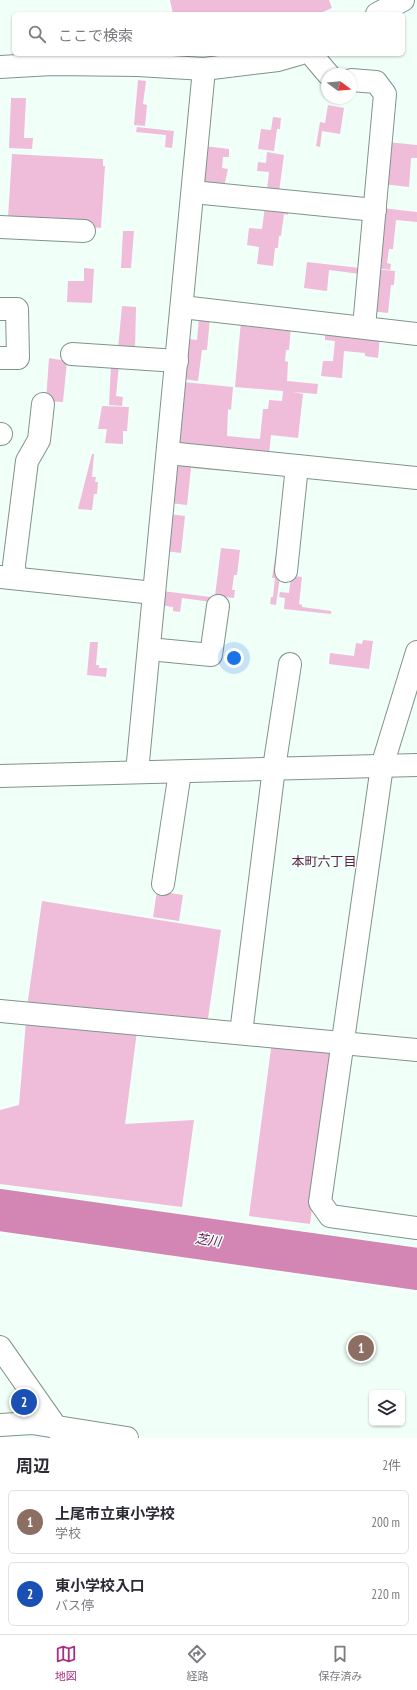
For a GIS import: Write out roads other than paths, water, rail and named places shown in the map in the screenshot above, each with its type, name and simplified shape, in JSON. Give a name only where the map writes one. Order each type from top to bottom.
[{"type":"street","points":[[381,12],[403,0]]},
{"type":"street","points":[[0,66],[52,64],[138,65],[204,69],[278,60],[292,56]]},
{"type":"street","points":[[313,56],[323,68]]},
{"type":"street","points":[[137,772],[204,69]]},
{"type":"street","points":[[357,80],[376,82],[385,94],[364,327]]},
{"type":"street","points":[[193,192],[375,210]]},
{"type":"street","points":[[0,227],[84,230]]},
{"type":"street","points":[[182,306],[417,334]]},
{"type":"street","points":[[0,309],[17,309],[18,358],[0,358]]},
{"type":"street","points":[[72,354],[177,361]]},
{"type":"street","points":[[43,404],[39,440],[27,461],[14,565],[4,582],[154,593]]},
{"type":"street","points":[[168,454],[417,478]]},
{"type":"street","points":[[286,571],[297,466]]},
{"type":"street","points":[[149,649],[211,655],[218,606]]},
{"type":"street","points":[[417,652],[382,766],[320,1202],[330,1216],[417,1228]]},
{"type":"street","points":[[240,1033],[274,768],[290,664]]},
{"type":"street","points":[[0,776],[417,765]]},
{"type":"street","points":[[163,884],[180,772]]},
{"type":"street","points":[[0,1011],[417,1050]]},
{"type":"street","points":[[0,1346],[60,1432]]},
{"type":"street","points":[[0,1425],[32,1423],[60,1432],[127,1438]]},
{"type":"waterway","name":"芝川","points":[[0,1210],[417,1269]]},
{"type":"place","name":"上尾市立東小学校","points":[[361,1348]]},
{"type":"place","name":"東小学校入口","points":[[24,1402]]},
{"type":"district","name":"本町六丁目","points":[[324,861]]}]
